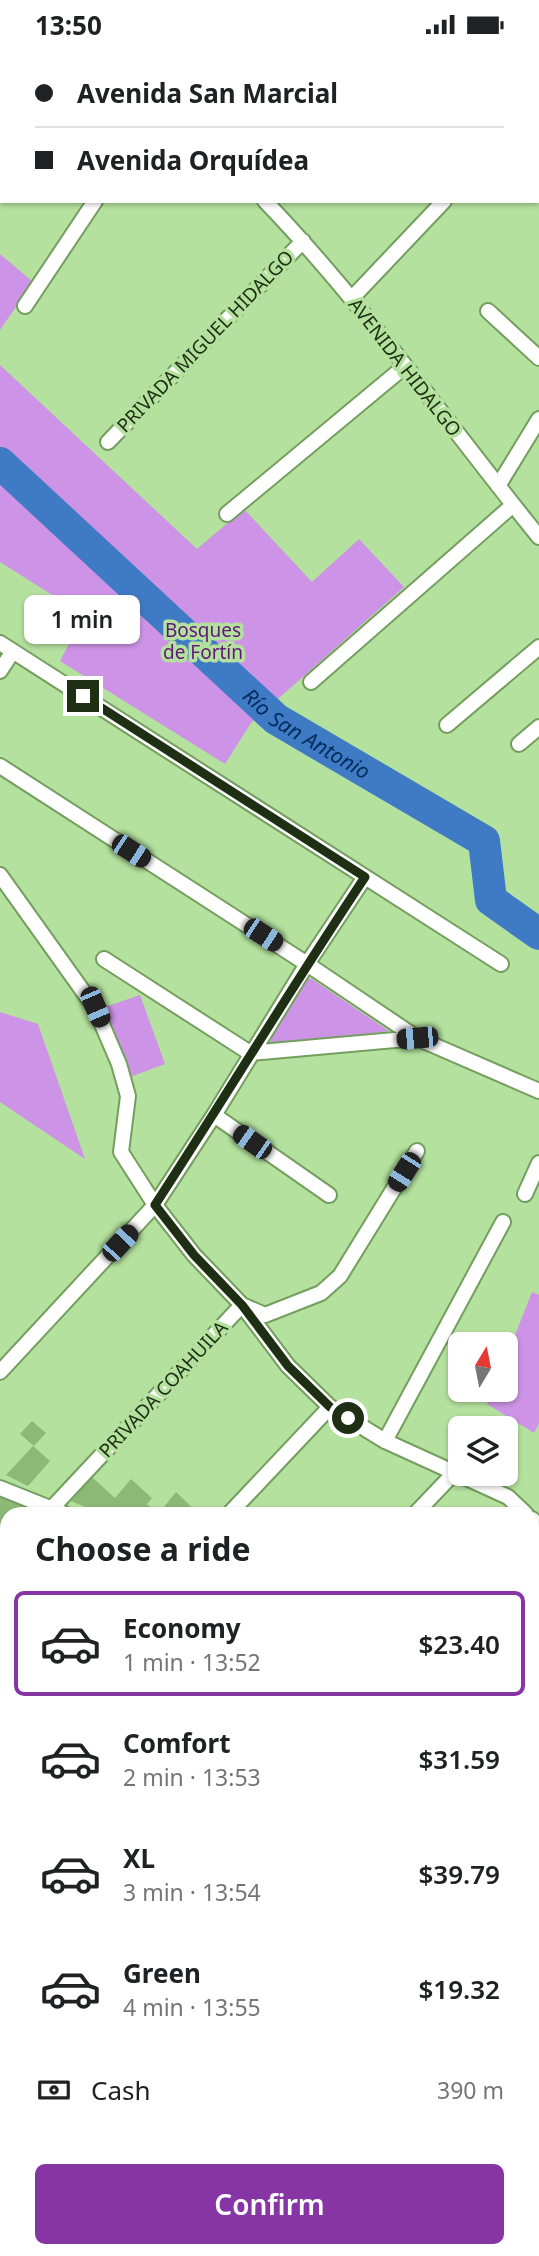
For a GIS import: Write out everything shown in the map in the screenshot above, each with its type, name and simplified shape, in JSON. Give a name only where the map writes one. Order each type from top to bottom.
[{"type":"street","points":[[25,306],[94,203]]},
{"type":"street","name":"AVENIDA HIDALGO","points":[[267,203],[352,298],[539,537]]},
{"type":"street","points":[[352,298],[442,203]]},
{"type":"street","name":"PRIVADA MIGUEL HIDALGO","points":[[107,442],[303,241]]},
{"type":"street","points":[[488,310],[539,358]]},
{"type":"street","points":[[227,514],[404,367]]},
{"type":"street","points":[[498,486],[539,419]]},
{"type":"street","points":[[310,682],[513,505]]},
{"type":"street","points":[[0,671],[6,647],[501,964]]},
{"type":"street","points":[[447,725],[539,647]]},
{"type":"street","points":[[519,744],[539,727]]},
{"type":"street","points":[[0,766],[417,1038],[539,1091]]},
{"type":"street","points":[[0,875],[95,1007],[119,1064],[128,1096],[121,1152],[155,1205],[194,1255],[242,1305],[288,1366],[330,1407],[385,1441],[448,1469]]},
{"type":"street","points":[[0,1372],[155,1205],[365,877]]},
{"type":"street","points":[[104,960],[250,1053],[417,1038]]},
{"type":"street","points":[[214,1115],[329,1195]]},
{"type":"street","name":"PRIVADA COAHUILA","points":[[63,1507],[242,1305],[265,1315],[321,1293],[340,1276],[417,1151]]},
{"type":"street","points":[[525,1193],[539,1163]]},
{"type":"street","points":[[385,1441],[503,1222]]},
{"type":"street","points":[[236,1507],[330,1407]]},
{"type":"street","points":[[422,1507],[448,1479]]},
{"type":"street","points":[[485,1486],[508,1497],[519,1507]]},
{"type":"street","points":[[0,1488],[49,1507]]},
{"type":"green space","points":[[0,254],[33,282],[0,330]]},
{"type":"green space","name":"Bosques de Fortín","points":[[0,365],[197,549],[244,509],[312,582],[359,539],[404,587],[251,723],[225,764],[60,661],[84,615],[0,562]]},
{"type":"green space","points":[[308,979],[312,979],[389,1031],[275,1047],[270,1037]]},
{"type":"green space","points":[[140,995],[165,1064],[130,1077],[105,1007]]},
{"type":"green space","points":[[0,1012],[38,1024],[85,1159],[0,1102]]},
{"type":"green space","points":[[532,1292],[539,1295],[539,1423],[534,1433],[518,1423],[518,1416],[506,1416],[487,1404],[518,1402],[516,1332]]},
{"type":"building","points":[[32,1421],[46,1433],[34,1446],[20,1434]]},
{"type":"building","points":[[33,1446],[50,1461],[28,1486],[6,1475]]},
{"type":"building","points":[[92,1477],[115,1498],[131,1479],[152,1498],[147,1504],[150,1507],[85,1507],[71,1501]]},
{"type":"building","points":[[176,1492],[192,1507],[164,1507]]},
{"type":"building","points":[[0,1497],[25,1507],[0,1507]]},
{"type":"waterway","name":"Río San Antonio","points":[[0,463],[276,719],[484,841],[491,900],[539,934]]},
{"type":"route","points":[[83,696],[365,877],[155,1205],[194,1255],[242,1305],[288,1366],[330,1407],[348,1418]]}]
